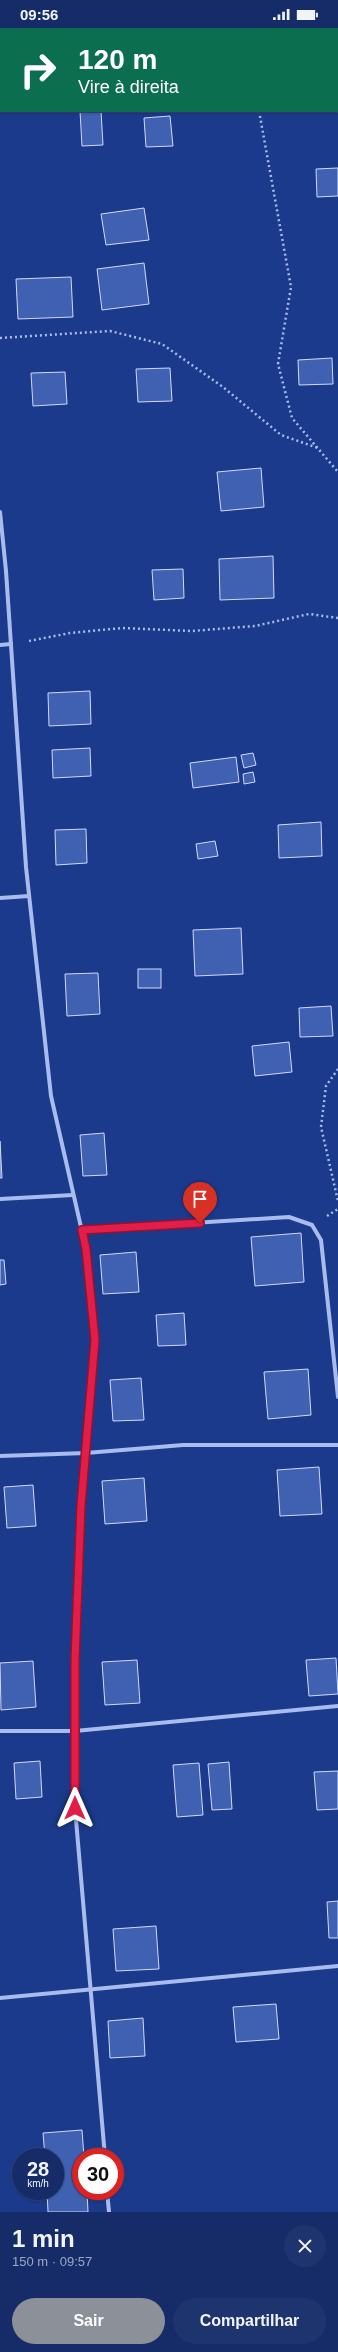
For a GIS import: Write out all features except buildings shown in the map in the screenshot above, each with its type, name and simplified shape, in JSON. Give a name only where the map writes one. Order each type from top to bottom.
[{"type":"street","points":[[0,512],[29,896],[51,1096],[86,1249],[95,1340],[86,1453],[75,1660],[75,1808],[104,2148]]},
{"type":"street","points":[[0,645],[11,644]]},
{"type":"street","points":[[0,898],[29,896]]},
{"type":"street","points":[[0,1199],[73,1195]]},
{"type":"street","points":[[82,1230],[289,1217],[312,1225],[321,1240],[338,1397]]},
{"type":"street","points":[[0,1456],[86,1453],[183,1445],[338,1445]]},
{"type":"street","points":[[0,1731],[75,1731],[338,1706]]},
{"type":"street","points":[[0,1998],[338,1966]]},
{"type":"street","points":[[108,2200],[109,2212]]},
{"type":"path","points":[[259,112],[291,287],[278,364],[292,418],[338,472]]},
{"type":"path","points":[[0,338],[110,331],[162,344],[224,387],[281,435],[318,448]]},
{"type":"path","points":[[11,644],[70,633],[122,628],[192,631],[255,626],[309,614],[338,618]]},
{"type":"path","points":[[338,1069],[326,1086],[321,1127],[338,1201]]},
{"type":"route","points":[[75,1808],[75,1660],[81,1506],[95,1340],[86,1249],[82,1230],[200,1223]]}]
